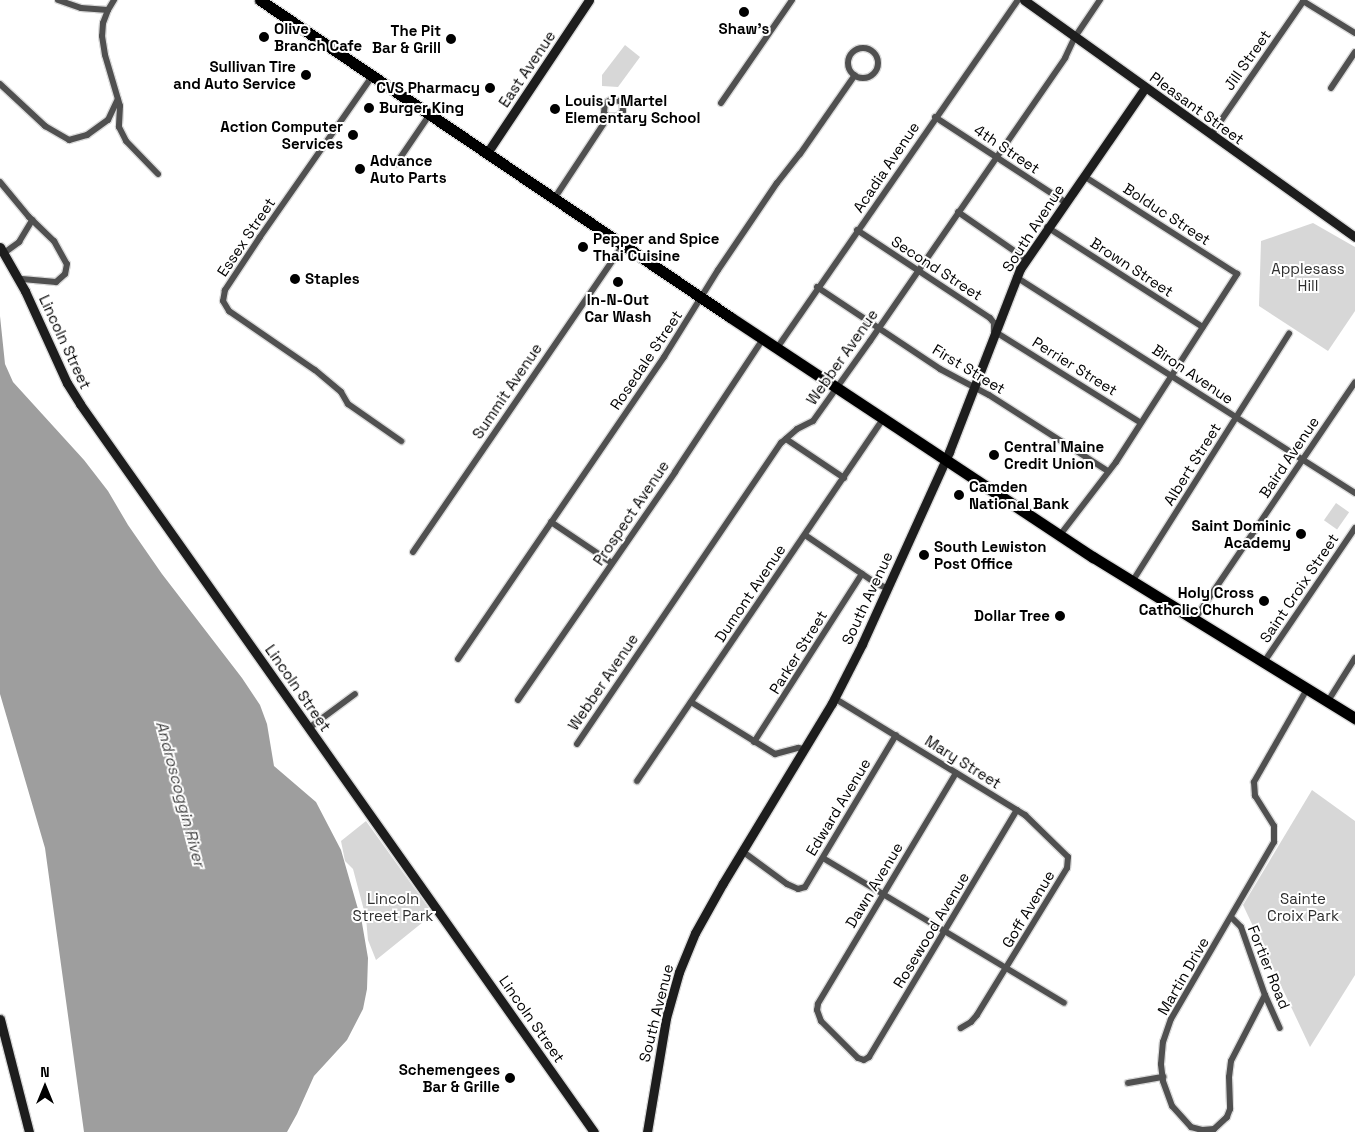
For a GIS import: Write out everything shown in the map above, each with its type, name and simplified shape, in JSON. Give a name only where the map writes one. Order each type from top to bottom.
[{"type":"highway","points":[[260,0],[701,298],[1060,535],[1132,582],[1355,718]]},
{"type":"street","points":[[58,0],[81,8],[108,10]]},
{"type":"street","points":[[114,0],[108,10],[102,29],[103,47],[118,99],[119,127],[122,136],[158,174]]},
{"type":"street","name":"East Avenue","points":[[487,153],[589,0]]},
{"type":"street","points":[[721,103],[792,0]]},
{"type":"street","name":"Acadia Avenue","points":[[777,348],[1018,0]]},
{"type":"street","name":"Pleasant Street","points":[[1024,0],[1144,88],[1355,237]]},
{"type":"street","name":"Webber Avenue","points":[[576,744],[718,534],[786,439],[813,421],[837,388],[1065,58],[1075,38],[1100,0]]},
{"type":"street","points":[[1304,0],[1355,33]]},
{"type":"street","name":"Jill Street","points":[[1211,135],[1304,0]]},
{"type":"street","points":[[863,48],[872,51],[878,63],[875,72],[868,77],[855,75],[849,68],[851,54],[863,48]]},
{"type":"street","points":[[1331,88],[1355,52]]},
{"type":"street","name":"Essex Street","points":[[373,75],[260,237],[225,290],[223,301],[229,311],[315,370],[341,392],[348,404],[401,441]]},
{"type":"street","name":"Rosedale Street","points":[[458,659],[664,357],[777,183],[800,154],[855,75]]},
{"type":"street","points":[[0,84],[45,126],[69,140],[87,135],[110,118],[118,99]]},
{"type":"street","name":"South Avenue","points":[[647,1132],[661,1045],[679,972],[699,925],[834,698],[946,459],[1016,277],[1026,259],[1144,88]]},
{"type":"street","points":[[396,164],[430,114]]},
{"type":"street","name":"4th Street","points":[[936,116],[1065,202]]},
{"type":"street","points":[[554,199],[608,117]]},
{"type":"street","name":"Bolduc Street","points":[[1084,176],[1237,274],[1203,327]]},
{"type":"street","points":[[0,182],[32,220],[58,245],[66,259],[67,271],[60,279],[52,283],[26,278],[19,279]]},
{"type":"street","points":[[958,212],[1026,259]]},
{"type":"street","points":[[2,250],[19,242],[32,220]]},
{"type":"street","name":"Brown Street","points":[[1048,227],[1203,327]]},
{"type":"street","name":"Second Street","points":[[857,230],[990,318],[994,323],[994,332]]},
{"type":"street","name":"Summit Avenue","points":[[413,552],[623,245]]},
{"type":"street","name":"Lincoln Street","points":[[2,250],[19,279],[66,383],[80,404],[594,1132]]},
{"type":"street","name":"Biron Avenue","points":[[1016,277],[1173,375],[1236,418],[1355,493]]},
{"type":"street","name":"First Street","points":[[818,287],[959,380],[989,395],[1108,471]]},
{"type":"street","points":[[1060,535],[1141,423],[1203,327]]},
{"type":"street","name":"Perrier Street","points":[[994,332],[1141,423]]},
{"type":"street","name":"Albert Street","points":[[1132,582],[1289,334]]},
{"type":"street","name":"Prospect Avenue","points":[[518,700],[763,339]]},
{"type":"street","name":"Baird Avenue","points":[[1194,620],[1355,382]]},
{"type":"street","name":"Dumont Avenue","points":[[637,780],[884,419]]},
{"type":"street","points":[[786,439],[844,478]]},
{"type":"street","points":[[551,522],[612,563]]},
{"type":"street","name":"Saint Croix Street","points":[[1264,662],[1355,528]]},
{"type":"street","points":[[805,535],[862,574],[887,588]]},
{"type":"street","name":"Parker Street","points":[[754,742],[862,574]]},
{"type":"street","points":[[1328,701],[1355,658]]},
{"type":"street","name":"Martin Drive","points":[[1265,995],[1233,1054],[1229,1077],[1230,1112],[1221,1125],[1207,1130],[1191,1127],[1172,1106],[1162,1077],[1162,1052],[1169,1025],[1274,842],[1274,826],[1255,796],[1254,782],[1307,689]]},
{"type":"street","points":[[309,728],[355,694]]},
{"type":"street","name":"Mary Street","points":[[834,698],[1017,810],[1049,838],[1068,860]]},
{"type":"street","points":[[691,702],[776,754],[805,749]]},
{"type":"street","name":"Edward Avenue","points":[[742,851],[779,878],[800,889],[805,887],[896,735]]},
{"type":"street","name":"Dawn Avenue","points":[[864,1060],[858,1058],[822,1021],[817,1010],[824,990],[956,773]]},
{"type":"street","name":"Rosewood Avenue","points":[[864,1060],[869,1057],[1017,810]]},
{"type":"street","points":[[823,858],[1064,1003]]},
{"type":"street","name":"Goff Avenue","points":[[961,1028],[971,1022],[977,1015],[1067,868],[1068,860]]},
{"type":"street","name":"Fortier Road","points":[[1231,917],[1241,927],[1247,940],[1265,995],[1280,1028]]},
{"type":"street","points":[[0,1019],[29,1132]]},
{"type":"street","points":[[1128,1083],[1162,1077]]},
{"type":"green space","points":[[625,45],[640,57],[618,87],[602,86],[602,75]]},
{"type":"green space","name":"Applesass Hill","points":[[1313,223],[1355,247],[1355,311],[1328,351],[1259,306],[1261,241]]},
{"type":"green space","points":[[1336,503],[1349,512],[1337,529],[1324,520]]},
{"type":"green space","name":"Sainte Croix Park","points":[[1312,790],[1355,821],[1355,975],[1310,1047],[1243,905]]},
{"type":"green space","name":"Lincoln Street Park","points":[[366,821],[433,914],[376,960],[368,940],[366,918],[353,869],[345,861],[341,841]]},
{"type":"water","name":"Androscoggin River","points":[[0,316],[5,364],[13,382],[84,460],[108,491],[128,525],[162,574],[242,678],[260,705],[267,724],[274,766],[316,802],[341,850],[362,923],[368,958],[367,989],[363,1009],[347,1040],[314,1076],[287,1132],[84,1132],[45,848],[0,694]]},
{"type":"place","name":"Shaw's","points":[[744,12]]},
{"type":"place","name":"Olive Branch Cafe","points":[[264,37]]},
{"type":"place","name":"The Pit Bar & Grill","points":[[451,39]]},
{"type":"place","name":"Sullivan Tire and Auto Service","points":[[306,75]]},
{"type":"place","name":"CVS Pharmacy","points":[[490,88]]},
{"type":"place","name":"Burger King","points":[[369,108]]},
{"type":"place","name":"Louis J Martel Elementary School","points":[[555,109]]},
{"type":"place","name":"Action Computer Services","points":[[353,135]]},
{"type":"place","name":"Advance Auto Parts","points":[[360,169]]},
{"type":"place","name":"Pepper and Spice Thai Cuisine","points":[[583,247]]},
{"type":"place","name":"Staples","points":[[295,279]]},
{"type":"place","name":"In-N-Out Car Wash","points":[[618,282]]},
{"type":"place","name":"Central Maine Credit Union","points":[[994,455]]},
{"type":"place","name":"Camden National Bank","points":[[959,495]]},
{"type":"place","name":"Saint Dominic Academy","points":[[1301,534]]},
{"type":"place","name":"South Lewiston Post Office","points":[[924,555]]},
{"type":"place","name":"Holy Cross Catholic Church","points":[[1264,601]]},
{"type":"place","name":"Dollar Tree","points":[[1060,616]]},
{"type":"place","name":"Schemengees Bar & Grille","points":[[510,1078]]}]
